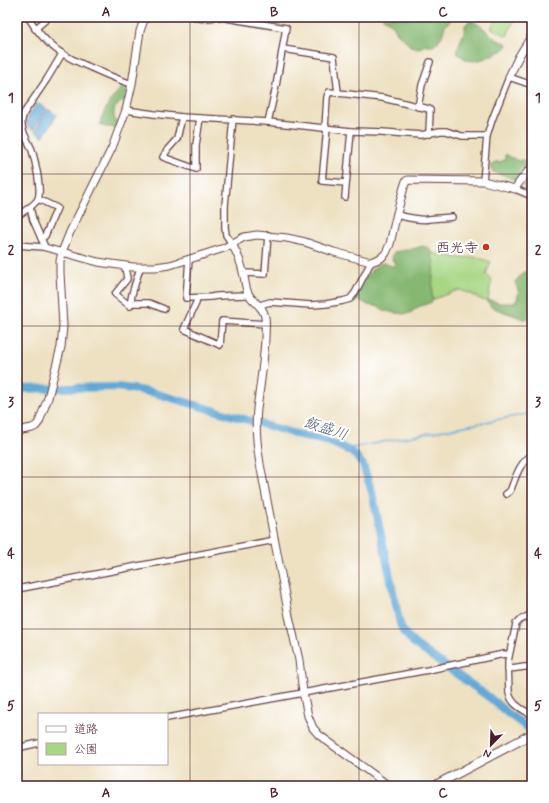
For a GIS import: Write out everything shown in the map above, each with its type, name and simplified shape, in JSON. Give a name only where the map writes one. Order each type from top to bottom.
[{"type":"main road","points":[[434,786],[532,734]]},
{"type":"street","points":[[28,17],[35,29],[43,38],[62,54],[78,63],[118,80],[132,84]]},
{"type":"street","points":[[35,29],[49,17]]},
{"type":"street","points":[[17,431],[36,426],[48,398],[61,347],[63,326],[60,261],[62,252],[70,232],[112,148],[126,110],[145,17]]},
{"type":"street","points":[[196,17],[213,17]]},
{"type":"street","points":[[220,17],[286,28],[268,122]]},
{"type":"street","points":[[483,181],[487,136],[492,120],[509,77],[519,56],[532,35]]},
{"type":"street","points":[[283,49],[334,57],[338,93]]},
{"type":"street","points":[[17,216],[38,199],[39,194],[38,179],[32,151],[22,126],[24,113],[62,54]]},
{"type":"street","points":[[418,106],[422,85],[430,62]]},
{"type":"street","points":[[509,77],[532,85]]},
{"type":"street","points":[[346,183],[322,181],[327,97],[329,92],[383,98],[429,109],[429,134]]},
{"type":"street","points":[[126,110],[182,117],[232,119],[352,131],[416,135],[446,131],[462,136],[487,136]]},
{"type":"street","points":[[182,117],[178,139],[163,156],[196,170],[196,145],[200,118]]},
{"type":"street","points":[[232,119],[225,206],[226,235],[239,257],[248,294],[260,305],[265,316],[266,324],[264,350],[256,412],[256,434],[260,464],[289,616],[299,660],[303,692],[309,720],[316,732],[389,786]]},
{"type":"street","points":[[345,197],[352,131]]},
{"type":"street","points":[[515,189],[526,172],[532,168]]},
{"type":"street","points":[[17,245],[45,247],[98,262],[140,268],[162,266],[189,259],[224,248],[244,237],[257,234],[305,242],[371,262],[381,258],[386,253],[390,244],[396,215],[406,181],[408,180],[483,181],[515,189],[532,196]]},
{"type":"street","points":[[38,199],[57,208],[45,236],[41,238]]},
{"type":"street","points":[[30,207],[33,220],[45,247]]},
{"type":"street","points":[[396,215],[429,219],[452,217]]},
{"type":"street","points":[[244,273],[265,274],[268,235]]},
{"type":"street","points":[[189,259],[186,298],[248,294]]},
{"type":"street","points":[[260,305],[270,302],[311,305],[326,304],[350,299],[371,262]]},
{"type":"street","points":[[125,266],[127,279],[115,294],[130,306],[130,303],[149,303],[164,309]]},
{"type":"street","points":[[130,303],[140,268]]},
{"type":"street","points":[[197,298],[184,329],[220,345],[222,321],[266,324]]},
{"type":"street","points":[[506,494],[511,489],[520,467],[524,461],[532,455]]},
{"type":"street","points":[[17,589],[275,540]]},
{"type":"street","points":[[532,615],[524,617],[516,624],[509,655],[508,669],[508,693],[510,698],[516,706],[532,715]]},
{"type":"street","points":[[168,718],[504,654],[509,655]]},
{"type":"street","points":[[508,669],[525,666],[532,667]]},
{"type":"street","points":[[17,748],[38,743]]},
{"type":"green space","points":[[382,17],[454,17],[445,26],[442,36],[435,45],[426,45],[419,48],[410,46],[397,33],[394,26]]},
{"type":"green space","points":[[497,17],[515,18],[507,36],[491,28]]},
{"type":"green space","points":[[471,21],[481,26],[496,39],[506,43],[506,48],[483,59],[474,61],[461,56],[456,52],[465,30],[465,25]]},
{"type":"green space","points":[[127,84],[129,86],[124,101],[122,101],[114,109],[114,118],[117,122],[116,127],[106,127],[100,124],[103,114],[110,102]]},
{"type":"green space","points":[[505,155],[508,155],[518,161],[521,160],[532,162],[532,165],[521,168],[519,175],[515,180],[505,175],[493,172],[493,164],[495,162],[505,160]]},
{"type":"green space","points":[[532,173],[532,194],[525,189],[523,184]]},
{"type":"green space","points":[[422,246],[430,249],[431,257],[434,261],[432,302],[418,307],[410,313],[403,314],[385,311],[380,307],[368,305],[354,298],[370,272],[378,264],[384,263],[394,267],[395,264],[392,259],[394,252]]},
{"type":"green space","points":[[432,253],[460,258],[477,257],[491,262],[486,274],[492,280],[488,301],[482,300],[460,290],[429,301]]},
{"type":"green space","points":[[532,265],[532,318],[524,319],[491,307],[488,302],[489,300],[500,303],[515,303],[518,297],[518,292],[515,282]]},
{"type":"water","points":[[36,103],[46,109],[33,130],[26,124]]},
{"type":"water","points":[[48,109],[57,115],[43,137],[35,131]]},
{"type":"waterway","name":"飯盛川","points":[[17,389],[117,387],[133,389],[154,393],[296,434],[330,442],[350,451],[363,465],[372,492],[401,627],[416,645],[490,698],[532,731]]},
{"type":"waterway","points":[[346,449],[532,413]]},
{"type":"place","name":"西光寺","points":[[486,247]]}]
